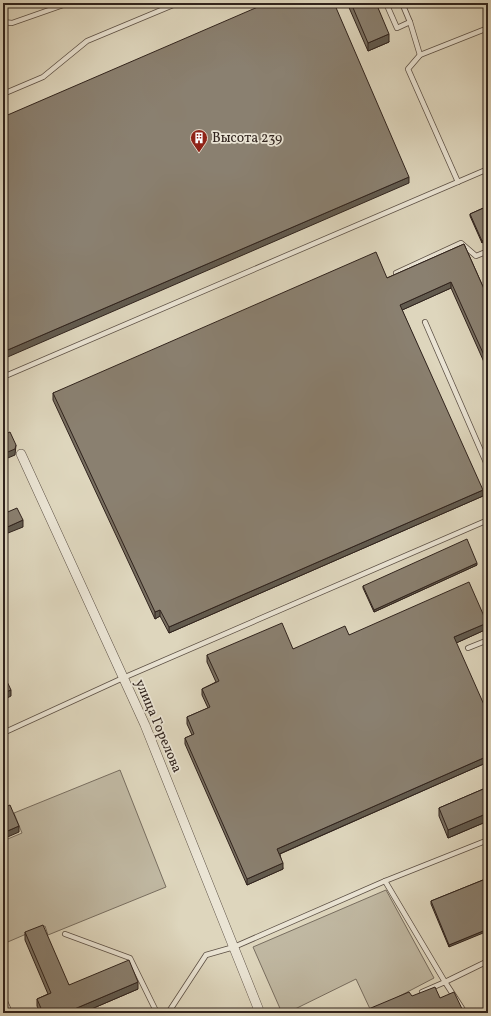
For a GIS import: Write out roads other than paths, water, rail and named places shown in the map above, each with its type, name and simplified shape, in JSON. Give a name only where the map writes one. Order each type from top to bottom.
[{"type":"street","name":"улица Горелова","points":[[21,454],[144,725],[260,1013]]},
{"type":"lane","points":[[3,22],[12,23],[69,3]]},
{"type":"lane","points":[[3,94],[42,77],[87,42],[178,3]]},
{"type":"lane","points":[[386,3],[397,28],[410,22]]},
{"type":"lane","points":[[402,3],[410,22],[420,55]]},
{"type":"lane","points":[[458,182],[408,70],[420,55],[488,28]]},
{"type":"lane","points":[[3,377],[488,169]]},
{"type":"lane","points":[[396,273],[461,243],[476,256],[488,251]]},
{"type":"lane","points":[[425,322],[488,467]]},
{"type":"lane","points":[[3,733],[123,678],[488,520]]},
{"type":"lane","points":[[468,648],[488,640]]},
{"type":"lane","points":[[168,1013],[206,954],[234,948],[385,881],[488,840]]},
{"type":"lane","points":[[385,881],[445,982],[466,1013]]},
{"type":"lane","points":[[65,934],[130,958],[157,1013]]},
{"type":"lane","points":[[417,994],[488,961]]},
{"type":"lane","points":[[3,997],[8,1012]]},
{"type":"place","name":"Высота 239","points":[[199,153]]}]
